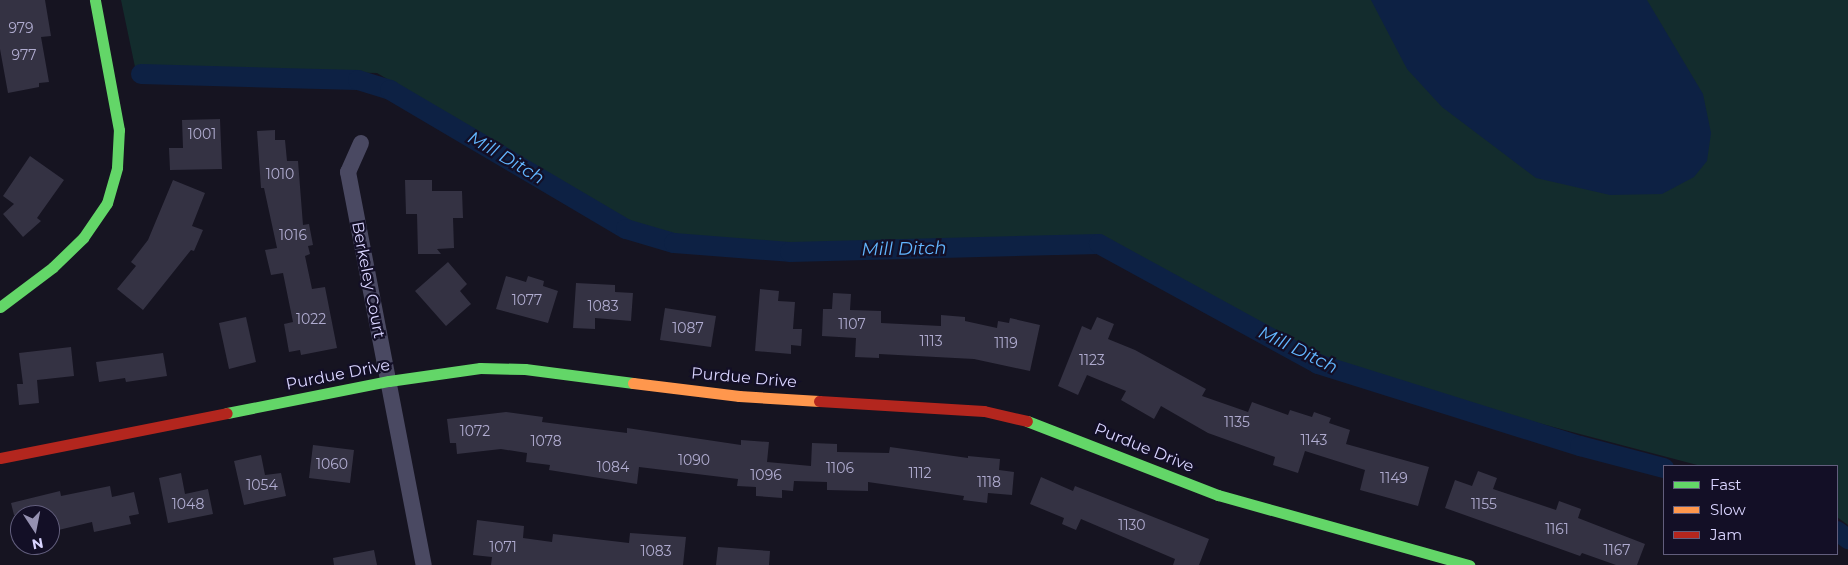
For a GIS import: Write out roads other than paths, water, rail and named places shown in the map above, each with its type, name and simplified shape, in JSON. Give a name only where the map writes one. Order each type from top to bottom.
[{"type":"street","points":[[0,307],[53,267],[83,238],[106,203],[117,167],[119,130],[95,0]]},
{"type":"street","name":"Berkeley Court","points":[[361,143],[348,172],[359,243],[389,381],[424,565]]},
{"type":"street","name":"Purdue Drive","points":[[0,458],[389,381],[480,368],[525,369],[739,396],[984,411],[1038,424],[1218,495],[1378,542],[1469,565]]},
{"type":"water","points":[[1371,0],[1647,0],[1703,94],[1711,133],[1707,161],[1694,177],[1662,194],[1610,195],[1536,178],[1442,107],[1407,69]]},
{"type":"waterway","name":"Mill Ditch","points":[[141,74],[358,80],[390,90],[626,229],[674,243],[790,252],[1099,244],[1318,364],[1580,446],[1663,468]]},
{"type":"waterway","name":"Mill Ditch","points":[[1838,532],[1848,539]]}]
